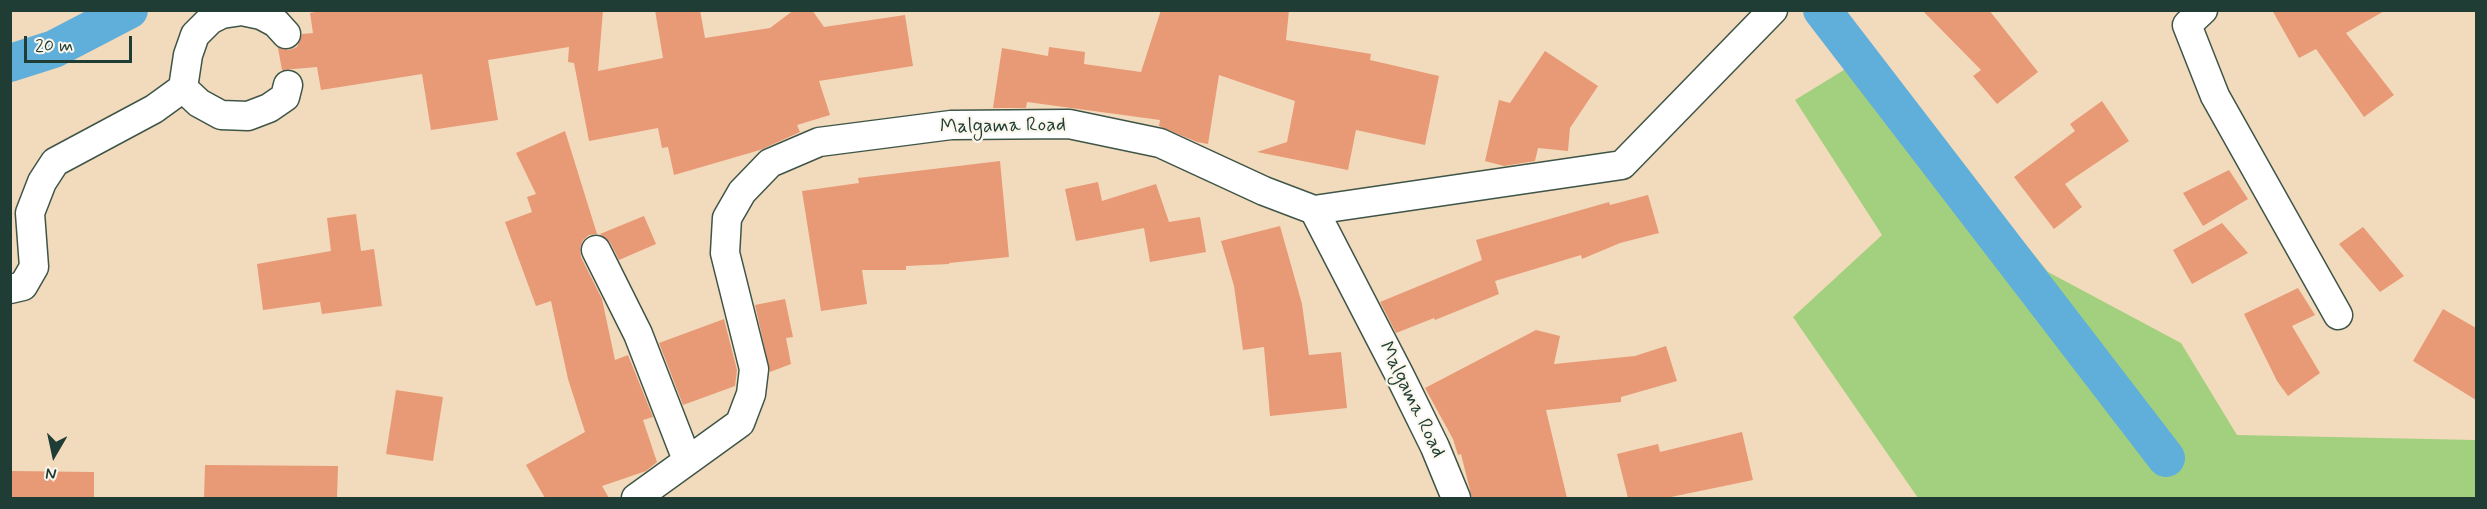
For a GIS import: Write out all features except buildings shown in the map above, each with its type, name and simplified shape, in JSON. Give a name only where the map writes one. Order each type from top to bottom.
[{"type":"street","points":[[1314,210],[1622,165],[1773,10]]},
{"type":"street","points":[[2203,10],[2187,25],[2215,96],[2338,315]]},
{"type":"street","points":[[10,290],[23,286],[34,267],[30,213],[42,182],[55,162],[154,109],[183,88],[188,55],[195,35],[210,20],[242,11],[261,15],[276,23],[286,34]]},
{"type":"street","points":[[183,88],[199,103],[221,115],[248,116],[269,108],[285,97],[288,85]]},
{"type":"street","name":"Malgama Road","points":[[636,498],[740,423],[751,394],[754,369],[725,253],[727,218],[742,192],[771,163],[819,142],[951,125],[1069,124],[1160,143],[1264,191],[1314,210],[1400,376],[1435,447],[1456,498]]},
{"type":"street","points":[[596,250],[638,334],[687,460]]},
{"type":"green space","points":[[1870,54],[2048,272],[2181,343],[2237,435],[2476,440],[2476,498],[1918,498],[1793,317],[1882,235],[1795,100]]},
{"type":"waterway","points":[[10,63],[54,49],[129,10]]},
{"type":"waterway","points":[[1822,10],[2166,458]]}]
